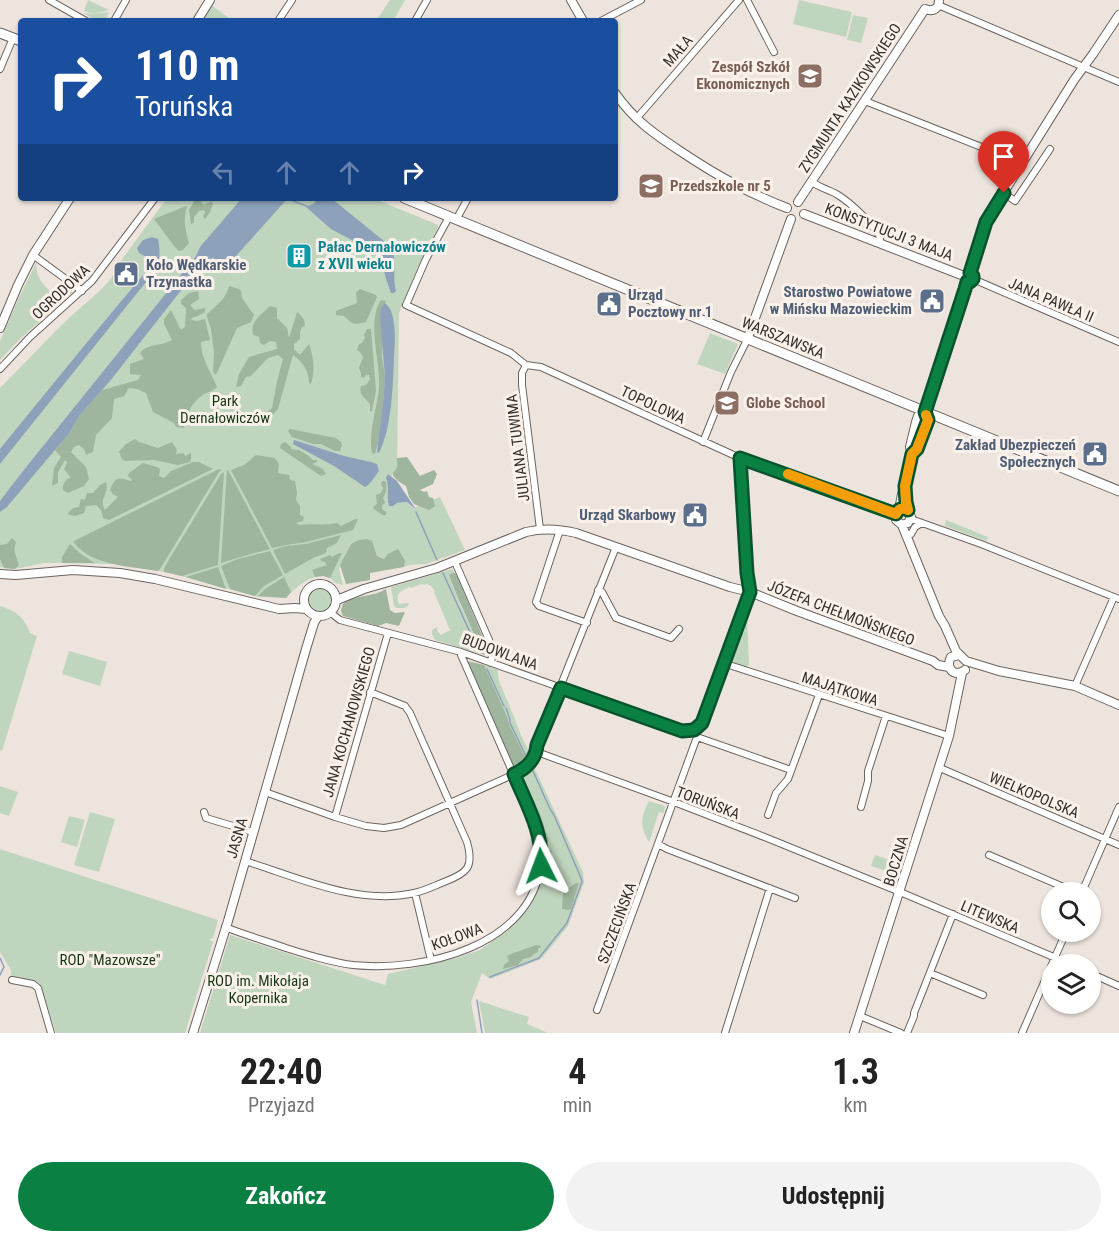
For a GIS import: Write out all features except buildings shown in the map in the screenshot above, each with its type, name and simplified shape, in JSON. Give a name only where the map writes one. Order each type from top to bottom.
[{"type":"main road","points":[[0,33],[17,40]]},
{"type":"main road","name":"WARSZAWSKA","points":[[411,201],[1119,491]]},
{"type":"street","points":[[49,0],[81,18]]},
{"type":"street","points":[[116,18],[126,0]]},
{"type":"street","points":[[199,18],[210,0]]},
{"type":"street","points":[[280,18],[292,0]]},
{"type":"street","points":[[417,18],[427,0]]},
{"type":"street","points":[[571,0],[581,18]]},
{"type":"street","points":[[608,18],[641,0]]},
{"type":"street","name":"MAŁA","points":[[636,119],[739,0]]},
{"type":"street","points":[[747,0],[774,52]]},
{"type":"street","points":[[923,5],[932,10],[938,3],[1119,82]]},
{"type":"street","name":"ZYGMUNTA KAZIKOWSKIEGO","points":[[798,202],[865,101],[923,5]]},
{"type":"street","points":[[1075,686],[1116,598],[922,523],[896,520],[901,511],[902,494],[912,454],[910,447],[916,422],[918,416],[925,412],[986,222],[1083,67],[1119,15]]},
{"type":"street","points":[[0,69],[17,40]]},
{"type":"street","points":[[618,99],[651,131],[717,176],[787,208]]},
{"type":"street","points":[[865,101],[1022,163]]},
{"type":"street","points":[[1004,193],[1015,201],[1050,149]]},
{"type":"street","points":[[812,182],[848,202],[875,229],[880,237],[880,243]]},
{"type":"street","points":[[0,328],[33,255],[68,201]]},
{"type":"street","name":"OGRODOWA","points":[[0,369],[30,337],[99,274],[153,201]]},
{"type":"street","points":[[453,218],[466,201]]},
{"type":"street","points":[[792,202],[798,202],[804,208],[804,214],[798,219],[791,219],[787,208],[792,202]]},
{"type":"street","name":"KONSTYTUCJI 3 MAJA","points":[[804,214],[969,278]]},
{"type":"street","name":"TOPOLOWA","points":[[453,218],[426,259],[406,305],[511,353],[526,365],[541,367],[740,458],[901,511]]},
{"type":"street","points":[[703,442],[731,372],[747,340],[791,219]]},
{"type":"street","points":[[33,255],[82,291]]},
{"type":"street","name":"JANA PAWŁA II","points":[[969,278],[1119,342]]},
{"type":"street","name":"JULIANA TUWIMA","points":[[526,365],[522,373],[522,385],[540,529]]},
{"type":"street","name":"SZCZECIŃSKA","points":[[597,1010],[674,802],[696,734],[750,592],[740,458]]},
{"type":"street","points":[[901,511],[911,514],[907,522],[908,541],[918,561],[957,664]]},
{"type":"street","points":[[907,522],[918,561]]},
{"type":"street","points":[[911,534],[915,527],[922,523]]},
{"type":"street","name":"JÓZEFA CHEŁMOŃSKIEGO","points":[[337,600],[364,589],[455,562],[517,535],[540,529],[560,530],[576,533],[750,592],[938,664],[957,664],[1075,686],[1119,705]]},
{"type":"street","points":[[560,530],[536,602],[539,606],[587,623]]},
{"type":"street","points":[[265,792],[335,817],[372,827],[393,827],[514,774],[527,766],[537,752],[537,745],[616,547]]},
{"type":"street","points":[[455,562],[493,649],[491,663]]},
{"type":"street","points":[[0,574],[16,575],[73,570],[120,573],[155,579],[279,609],[295,608],[326,615],[334,609],[337,600],[334,590],[325,584],[320,584],[310,588],[299,600],[290,603],[265,604]]},
{"type":"street","name":"JÓZEFA CHEŁMOŃSKIEGO","points":[[334,590],[364,589]]},
{"type":"street","points":[[598,590],[602,592],[616,618],[671,638],[679,629]]},
{"type":"street","points":[[304,596],[311,613]]},
{"type":"street","name":"JASNA","points":[[193,1033],[314,623],[311,613]]},
{"type":"street","name":"BUDOWLANA","points":[[331,613],[340,620],[461,652],[679,730],[688,731],[791,770]]},
{"type":"street","name":"JANA KOCHANOWSKIEGO","points":[[335,817],[387,633]]},
{"type":"street","name":"KOŁOWA","points":[[225,927],[323,960],[366,966],[391,966],[431,960],[465,950],[493,937],[524,908],[541,866],[537,828],[461,652]]},
{"type":"street","name":"MAJĄTKOWA","points":[[723,663],[949,736]]},
{"type":"street","name":"BOCZNA","points":[[854,1033],[949,736],[956,696],[957,664]]},
{"type":"street","points":[[245,861],[359,895],[382,897],[415,893],[460,874],[470,863],[471,856],[467,842],[410,713],[405,705],[370,692]]},
{"type":"street","points":[[768,815],[776,793],[788,779],[819,695]]},
{"type":"street","points":[[861,807],[868,781],[868,771],[886,716]]},
{"type":"street","name":"TORUŃSKA","points":[[537,752],[674,802],[900,892]]},
{"type":"street","name":"WIELKOPOLSKA","points":[[940,768],[1119,845]]},
{"type":"street","points":[[1086,882],[1119,807]]},
{"type":"street","points":[[204,812],[206,818],[253,832]]},
{"type":"street","points":[[658,844],[795,898]]},
{"type":"street","points":[[989,855],[1052,882]]},
{"type":"street","points":[[725,1033],[770,888]]},
{"type":"street","name":"LITEWSKA","points":[[900,892],[1045,954]]},
{"type":"street","points":[[415,893],[431,960]]},
{"type":"street","points":[[907,1033],[953,914]]},
{"type":"street","points":[[930,973],[983,995]]},
{"type":"street","points":[[1101,978],[1119,986]]},
{"type":"street","points":[[12,980],[36,985],[51,1033]]},
{"type":"street","points":[[1022,1033],[1041,988]]},
{"type":"street","points":[[860,1016],[901,1033]]},
{"type":"green space","points":[[88,0],[109,10],[95,14],[109,12],[106,18],[92,18],[83,13],[94,14],[84,11]]},
{"type":"green space","points":[[390,0],[405,0],[395,18],[378,18]]},
{"type":"green space","points":[[799,0],[852,12],[846,37],[793,24]]},
{"type":"green space","points":[[211,5],[229,18],[203,18]]},
{"type":"green space","points":[[853,15],[868,18],[861,43],[847,40]]},
{"type":"green space","name":"Park Dernałowiczów","points":[[165,201],[380,201],[438,225],[399,313],[397,468],[388,481],[388,504],[393,506],[407,502],[413,508],[440,497],[465,550],[426,564],[404,567],[405,561],[385,559],[351,543],[339,569],[343,585],[324,576],[318,576],[302,583],[286,598],[258,597],[170,573],[118,564],[44,563],[15,569],[0,567],[0,388],[59,327],[106,284]]},
{"type":"green space","points":[[194,201],[202,201],[204,205],[211,201],[213,204],[205,219],[204,210],[199,211],[194,217],[194,223],[191,224],[189,210]]},
{"type":"green space","points":[[187,206],[185,225],[189,243],[179,251],[154,219]]},
{"type":"green space","points":[[37,261],[37,273],[40,279],[60,300],[73,289],[74,291],[0,360],[0,341]]},
{"type":"green space","points":[[229,286],[241,291],[242,298],[254,315],[251,322],[237,328],[216,375],[213,372],[214,353],[207,314],[218,305]]},
{"type":"green space","points":[[360,289],[377,297],[366,322],[354,324],[344,316],[336,315],[336,311],[357,303],[356,292]]},
{"type":"green space","points":[[198,291],[199,299],[190,305],[195,310],[205,308],[205,312],[191,320],[205,319],[210,340],[201,342],[201,348],[217,387],[200,397],[193,405],[184,428],[176,427],[174,423],[153,412],[146,393],[129,388],[124,396],[114,399],[112,418],[96,435],[93,452],[86,455],[84,449],[79,445],[71,452],[86,467],[89,479],[84,486],[68,493],[63,490],[67,479],[71,478],[64,469],[67,463],[65,460],[58,472],[58,483],[52,486],[54,468],[61,457],[55,450],[70,432],[79,416],[102,390],[138,380],[141,375],[130,374],[130,364],[144,359],[140,353],[148,347],[172,340],[164,324],[164,319],[171,310],[181,330],[185,327],[186,308],[181,304],[181,300],[189,293]]},
{"type":"green space","points":[[381,300],[386,301],[383,308],[382,356],[385,377],[375,454],[372,453],[371,437],[379,378],[374,331],[377,309]]},
{"type":"green space","points":[[270,306],[277,308],[277,318],[287,328],[289,338],[297,312],[303,318],[305,326],[302,327],[300,339],[294,344],[294,349],[300,355],[309,344],[313,369],[311,384],[305,367],[293,355],[278,409],[269,422],[261,417],[272,408],[283,359],[278,355],[268,358],[251,376],[246,377],[241,386],[236,387],[239,374],[249,357],[277,349],[276,342],[270,341],[264,345],[260,343],[259,337],[253,335],[252,330],[260,315]]},
{"type":"green space","points":[[367,329],[371,329],[376,391],[372,411],[361,392],[361,386],[366,385],[370,379],[369,375],[361,377],[359,368],[363,357],[357,350],[365,338]]},
{"type":"green space","points":[[710,333],[738,344],[725,374],[697,364]]},
{"type":"green space","points":[[290,429],[336,438],[342,445],[340,451],[292,437],[288,431]]},
{"type":"green space","points":[[135,439],[158,448],[172,442],[177,450],[176,454],[184,453],[185,456],[191,453],[190,462],[178,465],[154,460],[125,461],[119,452]]},
{"type":"green space","points":[[285,442],[291,449],[299,450],[313,460],[317,460],[312,464],[323,469],[326,474],[321,476],[280,448]]},
{"type":"green space","points":[[256,455],[275,458],[279,464],[278,473],[289,475],[290,480],[295,481],[296,500],[300,506],[300,515],[304,517],[303,521],[296,523],[299,525],[337,523],[341,526],[358,519],[353,530],[272,548],[231,470],[244,465]]},
{"type":"green space","points":[[407,457],[420,476],[434,470],[437,474],[433,484],[420,490],[427,491],[429,497],[433,498],[435,506],[429,510],[414,504],[406,486],[393,476],[397,468],[397,458]]},
{"type":"green space","points":[[193,462],[199,462],[213,469],[109,520],[103,518],[101,510],[96,505],[86,506],[84,513],[75,516],[67,514],[73,508],[79,507],[81,499],[85,500],[87,493],[93,493],[106,482],[107,490],[103,502],[105,510],[118,497],[110,490],[114,482],[120,478],[131,481],[129,473],[143,463],[160,469],[159,476],[164,478],[171,471]]},
{"type":"green space","points":[[221,470],[157,571],[101,561],[82,551],[74,543],[74,541]]},
{"type":"green space","points":[[227,470],[270,549],[221,563]]},
{"type":"green space","points":[[224,472],[218,565],[182,576],[164,572],[167,563]]},
{"type":"green space","points":[[383,481],[386,483],[386,492],[382,509],[387,513],[384,516],[373,507],[377,504],[376,495],[383,489],[381,483]]},
{"type":"green space","points":[[946,520],[988,537],[987,541],[945,526]]},
{"type":"green space","points":[[341,535],[337,543],[327,548],[326,553],[285,574],[273,550],[306,544]]},
{"type":"green space","points":[[12,538],[16,542],[14,550],[19,565],[15,569],[4,568],[0,559],[0,545],[7,544]]},
{"type":"green space","points":[[367,539],[372,541],[377,556],[384,559],[398,549],[405,561],[404,567],[370,573],[370,580],[346,584],[340,565],[351,544]]},
{"type":"green space","points":[[70,544],[95,563],[62,563],[62,557]]},
{"type":"green space","points":[[270,551],[283,575],[264,586],[255,596],[230,589],[221,566]]},
{"type":"green space","points":[[342,553],[330,578],[315,577],[312,570],[327,565],[320,559]]},
{"type":"green space","points":[[218,567],[226,589],[186,577]]},
{"type":"green space","points":[[452,569],[455,573],[449,575],[452,585],[481,654],[435,640],[432,630],[437,627],[441,635],[450,630],[431,586],[422,584],[405,589],[400,592],[398,600],[399,604],[409,603],[408,605],[402,608],[394,606],[391,587]]},
{"type":"green space","points":[[452,573],[457,576],[487,647],[485,655],[481,654],[453,585],[449,575]]},
{"type":"green space","points":[[284,577],[291,592],[286,598],[258,596],[265,589]]},
{"type":"green space","points":[[320,588],[329,591],[332,600],[329,609],[320,612],[311,609],[308,600],[311,591]]},
{"type":"green space","points":[[386,589],[390,610],[395,613],[405,612],[399,626],[386,623],[378,626],[343,616],[341,611],[345,602]]},
{"type":"green space","points":[[0,606],[19,615],[30,633],[37,636],[2,751],[0,750]]},
{"type":"green space","points":[[747,614],[749,665],[745,667],[729,658]]},
{"type":"green space","points":[[69,651],[107,662],[100,686],[62,674]]},
{"type":"green space","points":[[467,661],[484,665],[526,758],[517,768],[515,765],[511,766]]},
{"type":"green space","points":[[484,665],[498,670],[501,686],[529,751],[526,758],[509,724]]},
{"type":"green space","name":"ROD im. Mikołaja Kopernika","points":[[534,767],[583,872],[584,882],[568,926],[541,959],[490,979],[482,973],[471,1002],[477,1033],[200,1033],[230,935],[385,985],[388,974],[480,950],[508,930],[525,912],[536,894],[545,862],[541,819],[520,780],[521,775]]},
{"type":"green space","points":[[521,775],[541,817],[549,841],[548,850],[552,851],[552,863],[549,864],[545,881],[540,880],[545,862],[541,819],[520,780]]},
{"type":"green space","points":[[0,786],[18,792],[9,816],[0,813]]},
{"type":"green space","points":[[649,801],[665,806],[664,813],[659,812],[649,842],[642,822]]},
{"type":"green space","points":[[90,812],[115,819],[99,872],[74,865]]},
{"type":"green space","points":[[69,816],[85,820],[77,847],[61,842]]},
{"type":"green space","name":"ROD \"Mazowsze\"","points":[[0,849],[218,920],[213,938],[209,939],[213,942],[185,1033],[56,1033],[41,986],[38,982],[11,976],[11,970],[0,952]]},
{"type":"green space","points":[[875,855],[899,863],[895,874],[871,866]]},
{"type":"green space","points":[[579,883],[571,909],[562,909],[563,892]]},
{"type":"green space","points":[[536,945],[541,946],[538,952],[523,959],[518,965],[503,969],[509,961],[507,956]]},
{"type":"green space","points":[[479,1001],[529,1017],[527,1024],[548,1033],[485,1033]]},
{"type":"water","points":[[239,201],[285,201],[227,266],[213,258],[204,261],[110,381],[79,416],[70,432],[7,507],[0,512],[0,501],[196,256],[200,247]]},
{"type":"water","points":[[316,201],[335,201],[393,247],[396,291],[394,293],[391,293],[378,254],[331,229],[306,207]]},
{"type":"water","points":[[152,237],[158,239],[160,253],[158,267],[0,464],[0,449],[149,268],[150,259],[139,253],[137,248],[143,240]]},
{"type":"water","points":[[385,303],[393,319],[395,346],[389,419],[379,453],[377,452],[385,377],[380,317]]},
{"type":"water","points":[[294,440],[377,464],[379,471],[365,487],[334,466],[293,444]]},
{"type":"water","points":[[388,474],[397,481],[415,508],[407,502],[389,506],[386,478]]},
{"type":"waterway","points":[[293,201],[309,207]]},
{"type":"waterway","points":[[416,512],[437,560]]},
{"type":"waterway","points":[[443,573],[478,650]]},
{"type":"waterway","points":[[487,669],[504,706]]},
{"type":"waterway","points":[[506,708],[510,723],[526,756]]},
{"type":"waterway","points":[[490,977],[539,958],[567,923],[582,882],[533,771]]},
{"type":"waterway","points":[[0,958],[4,967],[0,975]]},
{"type":"waterway","points":[[477,1000],[482,1033]]},
{"type":"slow traffic","points":[[788,474],[896,514],[903,508],[908,510],[905,486],[912,454],[917,449],[928,420],[926,415]]},
{"type":"place","name":"Zespół Szkół Ekonomicznych","points":[[810,76]]},
{"type":"place","name":"Przedszkole nr 5","points":[[651,186]]},
{"type":"place","name":"Pałac Dernałowiczów z XVII wieku","points":[[299,256]]},
{"type":"place","name":"Koło Wędkarskie Trzynastka","points":[[126,274]]},
{"type":"place","name":"Starostwo Powiatowe w Mińsku Mazowieckim","points":[[932,301]]},
{"type":"place","name":"Urząd Pocztowy nr 1","points":[[609,304]]},
{"type":"place","name":"Globe School","points":[[727,403]]},
{"type":"place","name":"Zakład Ubezpieczeń Społecznych","points":[[1095,454]]},
{"type":"place","name":"Urząd Skarbowy","points":[[695,515]]},
{"type":"route","points":[[541,866],[537,828],[514,774],[527,766],[537,752],[537,745],[561,688],[682,731],[694,730],[702,723],[750,592],[740,458],[896,514],[903,508],[908,510],[905,486],[912,454],[917,449],[928,420],[925,412],[967,282],[973,279],[970,273],[983,229],[1004,193]]}]
